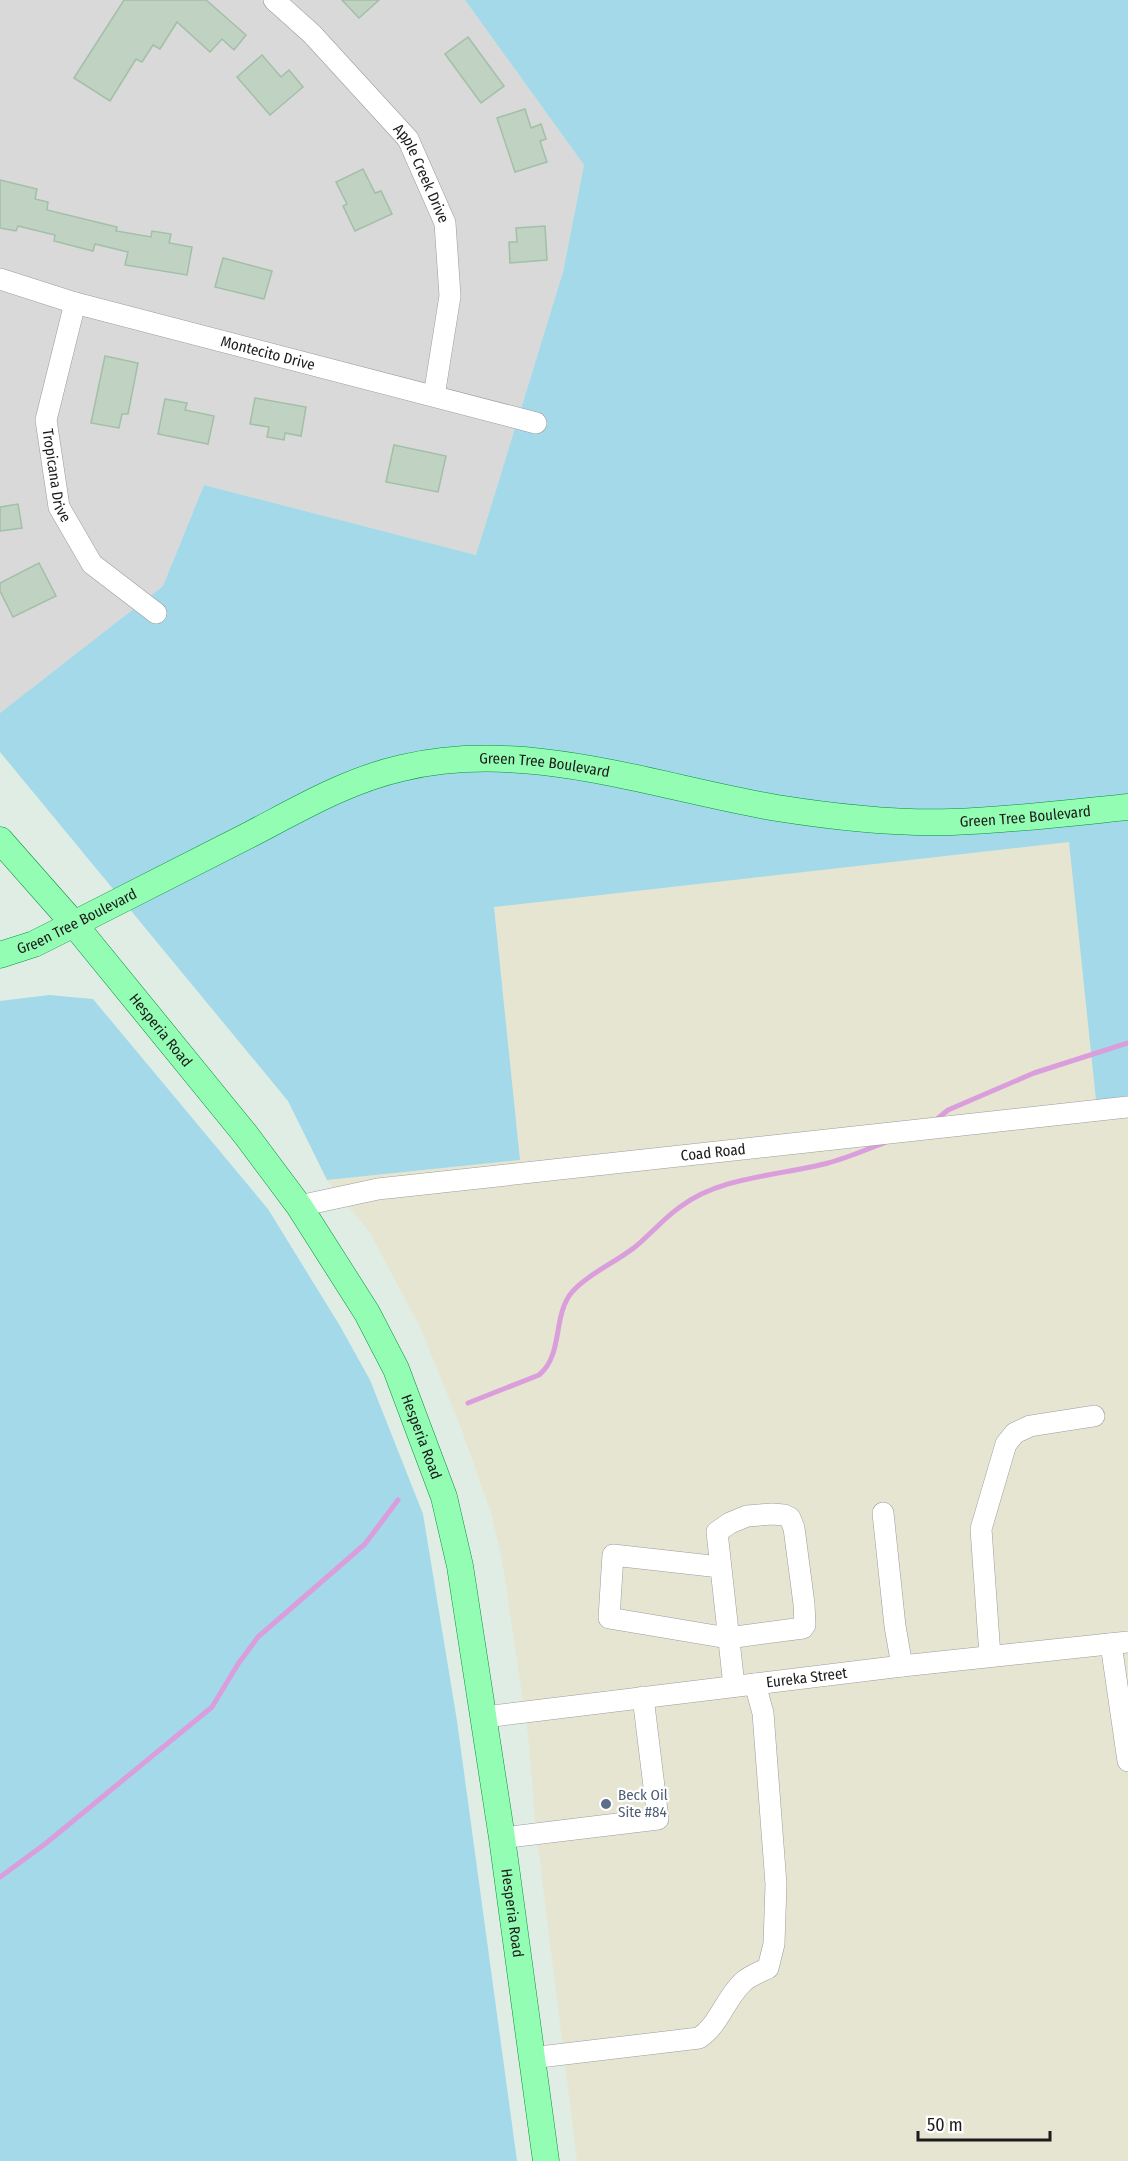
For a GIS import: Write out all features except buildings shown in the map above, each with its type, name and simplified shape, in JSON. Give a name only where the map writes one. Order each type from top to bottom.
[{"type":"main road","name":"Green Tree Boulevard","points":[[0,955],[34,944],[317,800],[371,777],[403,767],[436,762],[472,759],[520,760],[605,770],[777,808],[862,819],[949,822],[1128,807]]},
{"type":"main road","name":"Hesperia Road","points":[[0,840],[74,924],[246,1135],[299,1206],[367,1314],[396,1369],[444,1497],[460,1566],[485,1717],[546,2161]]},
{"type":"street","name":"Apple Creek Drive","points":[[274,0],[312,34],[408,140],[446,223],[450,296],[434,396]]},
{"type":"street","name":"Montecito Drive","points":[[0,279],[75,303],[536,423]]},
{"type":"street","name":"Tropicana Drive","points":[[75,303],[46,420],[59,507],[92,564],[156,613]]},
{"type":"street","name":"Coad Road","points":[[299,1206],[378,1189],[1128,1107]]},
{"type":"street","points":[[990,1656],[981,1529],[1006,1444],[1015,1433],[1030,1426],[1094,1416]]},
{"type":"street","points":[[883,1513],[895,1626],[902,1666]]},
{"type":"street","points":[[531,2058],[699,2038],[710,2031],[726,2002],[744,1980],[768,1968],[774,1944],[776,1884],[763,1713],[744,1685],[728,1638],[717,1532],[730,1522],[747,1516],[772,1514],[790,1518],[794,1528],[804,1604],[805,1625],[798,1630],[728,1638],[609,1617],[613,1555],[720,1567]]},
{"type":"street","name":"Eureka Street","points":[[485,1717],[902,1666],[1119,1643]]},
{"type":"street","points":[[1119,1643],[1128,1761]]},
{"type":"street","points":[[502,1838],[658,1819],[643,1697]]},
{"type":"shaded area","points":[[0,0],[465,0],[584,165],[563,272],[476,555],[204,485],[163,586],[0,713]]},
{"type":"shaded area","points":[[465,0],[1128,0],[1128,1096],[1096,1100],[1069,842],[494,907],[520,1160],[327,1180],[288,1101],[0,752],[0,713],[163,586],[204,485],[476,555],[563,272],[584,165]]},
{"type":"shaded area","points":[[1070,841],[1096,1099],[1128,1097],[1128,2161],[577,2161],[536,1830],[528,1735],[502,1560],[491,1513],[461,1428],[420,1327],[370,1233],[327,1180],[520,1160],[494,907]]},
{"type":"shaded area","points":[[49,995],[93,999],[268,1209],[340,1326],[370,1380],[423,1514],[457,1721],[517,2161],[0,2161],[0,1001]]},
{"type":"waterway","points":[[936,1120],[948,1110],[1034,1073],[1128,1043]]},
{"type":"waterway","points":[[468,1403],[539,1375],[552,1357],[562,1312],[572,1292],[586,1279],[635,1247],[674,1211],[696,1197],[751,1178],[835,1161],[884,1143]]},
{"type":"waterway","points":[[0,1877],[45,1844],[212,1707],[238,1664],[258,1637],[365,1544],[398,1500]]},
{"type":"place","name":"Beck Oil Site #84","points":[[606,1804]]}]
